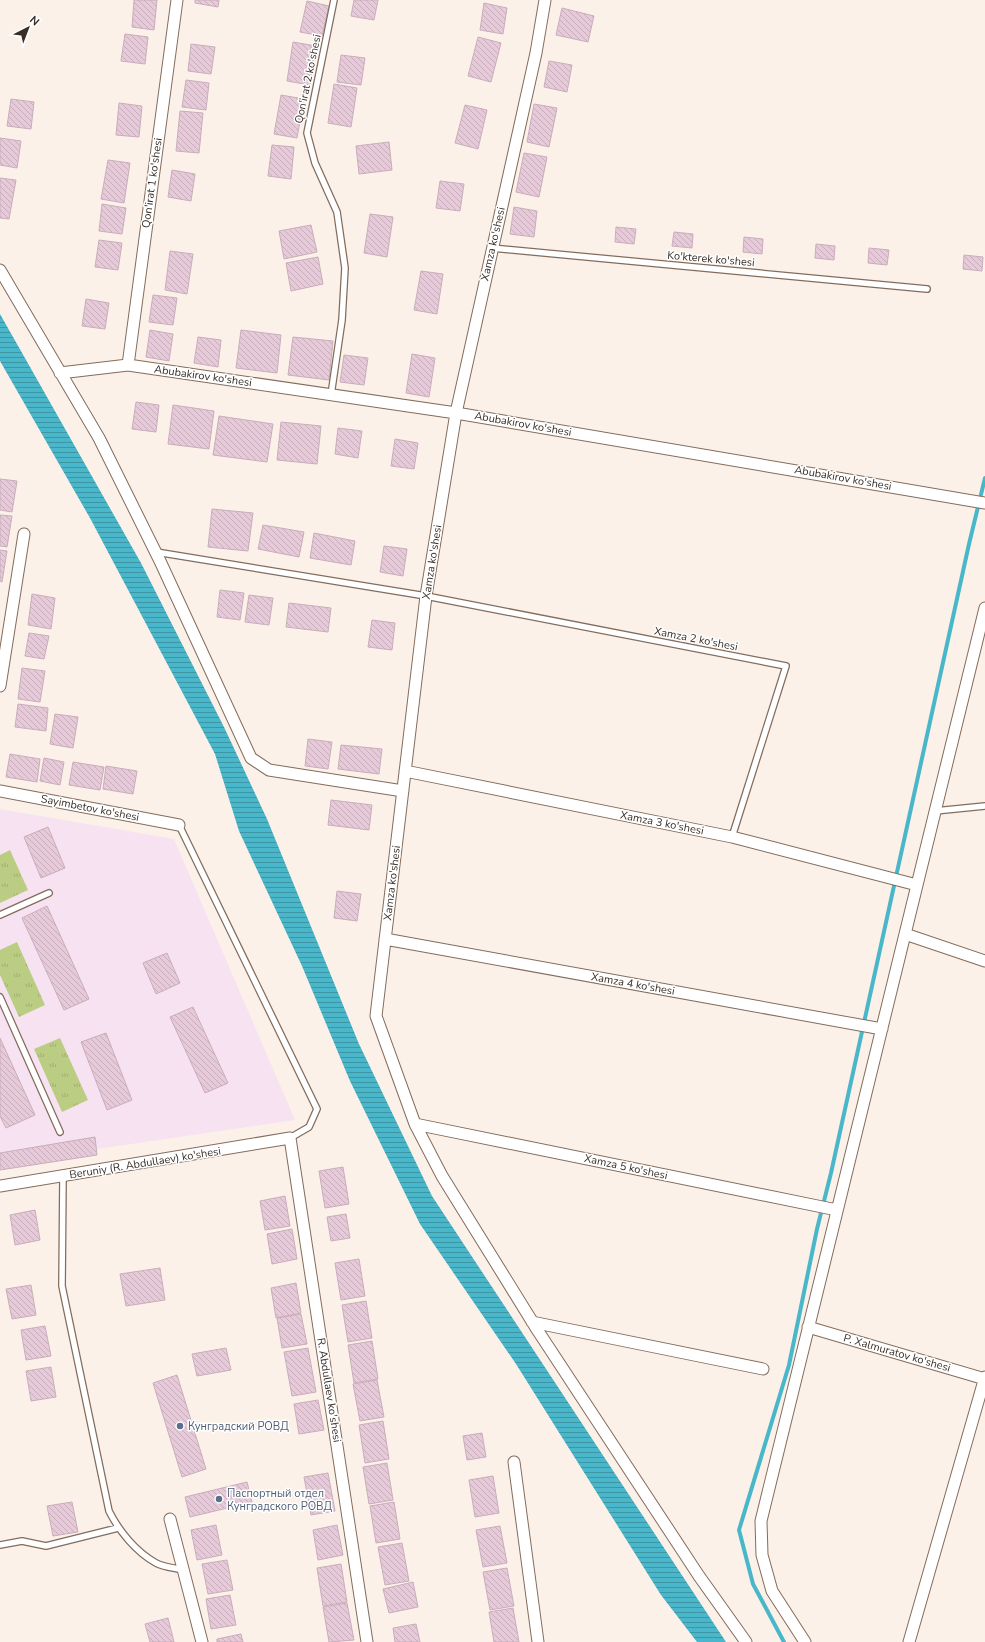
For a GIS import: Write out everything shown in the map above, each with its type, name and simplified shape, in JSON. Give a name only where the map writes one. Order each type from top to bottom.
[{"type":"street","name":"Qon'irat 1 ko'shesi","points":[[128,365],[177,0]]},
{"type":"street","name":"Xamza ko'shesi","points":[[545,0],[536,53],[456,413],[426,596],[376,1016],[415,1124],[442,1176],[532,1322],[699,1576],[746,1642]]},
{"type":"street","points":[[0,270],[99,438],[155,552],[251,758],[269,770],[403,791]]},
{"type":"street","name":"Abubakirov ko'shesi","points":[[60,373],[128,365],[456,413],[985,503]]},
{"type":"street","points":[[0,686],[24,534]]},
{"type":"street","points":[[805,1642],[772,1591],[762,1555],[761,1520],[985,608]]},
{"type":"street","name":"Xamza 3 ko'shesi","points":[[405,771],[732,837],[917,885]]},
{"type":"street","name":"Sayimbetov ko'shesi","points":[[0,791],[179,825]]},
{"type":"street","points":[[905,934],[985,961]]},
{"type":"street","name":"Xamza 4 ko'shesi","points":[[385,939],[882,1029]]},
{"type":"street","name":"Xamza 5 ko'shesi","points":[[415,1124],[837,1210]]},
{"type":"street","name":"Beruniy (R. Abdullaev) ko'shesi","points":[[0,1186],[290,1138]]},
{"type":"street","name":"R. Abdullaev ko'shesi","points":[[290,1138],[367,1642]]},
{"type":"street","points":[[532,1322],[763,1369]]},
{"type":"street","name":"P. Xalmuratov ko'shesi","points":[[808,1327],[985,1378]]},
{"type":"street","points":[[909,1642],[985,1378]]},
{"type":"street","points":[[514,1462],[538,1642]]},
{"type":"street","points":[[170,1519],[202,1642]]},
{"type":"lane","name":"Qon'irat 2 ko'shesi","points":[[331,395],[342,320],[345,268],[337,212],[315,163],[307,134],[334,0]]},
{"type":"lane","name":"Ko'kterek ko'shesi","points":[[492,248],[927,289]]},
{"type":"lane","points":[[155,552],[426,596]]},
{"type":"lane","name":"Xamza 2 ko'shesi","points":[[426,596],[786,666],[732,837]]},
{"type":"lane","points":[[935,811],[985,806]]},
{"type":"lane","points":[[179,825],[317,1109],[309,1127],[290,1138]]},
{"type":"lane","points":[[0,915],[49,894]]},
{"type":"lane","points":[[0,997],[60,1132]]},
{"type":"lane","points":[[63,1176],[62,1286],[109,1511],[118,1528],[141,1552],[156,1563],[183,1570]]},
{"type":"lane","points":[[0,1545],[22,1541],[46,1546],[118,1528]]},
{"type":"shaded area","points":[[0,809],[174,839],[295,1120],[97,1149],[94,1138],[0,1153]]},
{"type":"green space","points":[[10,850],[28,890],[0,903],[0,855]]},
{"type":"green space","points":[[17,942],[45,1005],[19,1017],[0,975],[0,950]]},
{"type":"green space","points":[[60,1038],[88,1100],[62,1112],[34,1049]]},
{"type":"water","points":[[0,314],[141,563],[224,727],[267,819],[359,1044],[432,1196],[726,1642],[697,1642],[661,1595],[516,1364],[420,1224],[350,1081],[302,966],[239,831],[215,754],[90,518],[0,361]]},
{"type":"building","points":[[134,0],[157,0],[154,30],[132,27]]},
{"type":"building","points":[[195,0],[219,0],[218,7],[195,3]]},
{"type":"building","points":[[354,0],[378,0],[374,20],[351,16]]},
{"type":"building","points":[[307,1],[329,6],[322,36],[300,32]]},
{"type":"building","points":[[484,3],[507,8],[503,34],[480,30]]},
{"type":"building","points":[[562,8],[594,16],[588,42],[556,35]]},
{"type":"building","points":[[125,34],[148,37],[145,64],[121,61]]},
{"type":"building","points":[[478,37],[501,43],[491,82],[468,76]]},
{"type":"building","points":[[293,42],[316,46],[310,85],[287,81]]},
{"type":"building","points":[[191,44],[215,47],[211,74],[188,71]]},
{"type":"building","points":[[341,55],[365,58],[361,85],[337,82]]},
{"type":"building","points":[[549,61],[572,65],[567,92],[544,87]]},
{"type":"building","points":[[186,80],[209,83],[206,110],[182,107]]},
{"type":"building","points":[[334,84],[357,88],[351,127],[328,123]]},
{"type":"building","points":[[281,95],[304,99],[297,138],[274,134]]},
{"type":"building","points":[[11,99],[34,102],[31,129],[7,126]]},
{"type":"building","points":[[119,103],[142,106],[139,137],[116,135]]},
{"type":"building","points":[[534,104],[557,108],[549,147],[527,142]]},
{"type":"building","points":[[465,105],[487,110],[478,149],[455,143]]},
{"type":"building","points":[[180,111],[203,113],[199,153],[176,151]]},
{"type":"building","points":[[0,138],[21,141],[17,168],[0,165]]},
{"type":"building","points":[[389,142],[392,170],[359,174],[356,146]]},
{"type":"building","points":[[272,145],[294,147],[291,179],[268,176]]},
{"type":"building","points":[[524,153],[547,157],[539,197],[516,192]]},
{"type":"building","points":[[108,160],[130,163],[124,203],[101,199]]},
{"type":"building","points":[[172,170],[195,174],[191,201],[168,197]]},
{"type":"building","points":[[0,178],[16,180],[9,219],[0,218]]},
{"type":"building","points":[[440,181],[464,184],[460,211],[436,208]]},
{"type":"building","points":[[102,204],[126,208],[122,234],[99,231]]},
{"type":"building","points":[[514,207],[537,211],[534,237],[510,234]]},
{"type":"building","points":[[370,214],[393,217],[387,257],[364,253]]},
{"type":"building","points":[[311,225],[317,252],[284,259],[279,231]]},
{"type":"building","points":[[616,227],[636,229],[634,244],[615,242]]},
{"type":"building","points":[[674,232],[693,234],[692,248],[672,246]]},
{"type":"building","points":[[744,237],[763,239],[762,254],[743,252]]},
{"type":"building","points":[[99,240],[122,243],[118,270],[95,267]]},
{"type":"building","points":[[816,244],[835,246],[834,260],[815,258]]},
{"type":"building","points":[[869,248],[889,250],[887,265],[868,263]]},
{"type":"building","points":[[170,251],[193,254],[187,294],[165,290]]},
{"type":"building","points":[[964,255],[983,257],[982,271],[963,269]]},
{"type":"building","points":[[318,257],[323,284],[291,291],[286,263]]},
{"type":"building","points":[[421,271],[443,274],[437,314],[414,310]]},
{"type":"building","points":[[153,295],[177,298],[173,325],[149,322]]},
{"type":"building","points":[[86,299],[109,303],[105,329],[82,326]]},
{"type":"building","points":[[150,330],[173,334],[169,361],[146,357]]},
{"type":"building","points":[[241,330],[281,335],[277,373],[236,368]]},
{"type":"building","points":[[198,337],[221,340],[218,367],[194,363]]},
{"type":"building","points":[[293,337],[333,341],[329,380],[288,375]]},
{"type":"building","points":[[412,354],[435,358],[429,397],[406,393]]},
{"type":"building","points":[[344,355],[368,358],[364,385],[340,382]]},
{"type":"building","points":[[136,402],[159,405],[156,432],[132,429]]},
{"type":"building","points":[[173,405],[214,411],[209,449],[168,444]]},
{"type":"building","points":[[219,416],[273,424],[267,462],[213,455]]},
{"type":"building","points":[[281,422],[321,426],[317,464],[277,460]]},
{"type":"building","points":[[338,428],[362,431],[358,458],[335,454]]},
{"type":"building","points":[[395,439],[418,443],[414,469],[391,466]]},
{"type":"building","points":[[0,479],[17,481],[12,512],[0,510]]},
{"type":"building","points":[[212,509],[253,513],[248,551],[208,547]]},
{"type":"building","points":[[0,515],[12,516],[7,547],[0,546]]},
{"type":"building","points":[[263,525],[304,532],[299,557],[258,549]]},
{"type":"building","points":[[314,533],[355,541],[351,565],[310,558]]},
{"type":"building","points":[[384,546],[407,549],[403,576],[380,572]]},
{"type":"building","points":[[0,550],[7,551],[2,582],[0,581]]},
{"type":"building","points":[[220,590],[244,593],[240,620],[217,617]]},
{"type":"building","points":[[32,594],[55,598],[51,629],[28,625]]},
{"type":"building","points":[[249,595],[273,598],[269,625],[245,622]]},
{"type":"building","points":[[289,603],[331,608],[328,632],[286,627]]},
{"type":"building","points":[[372,620],[395,623],[392,650],[368,647]]},
{"type":"building","points":[[29,633],[49,636],[44,659],[25,656]]},
{"type":"building","points":[[22,668],[45,671],[40,702],[18,699]]},
{"type":"building","points":[[18,704],[48,708],[46,731],[15,727]]},
{"type":"building","points":[[55,714],[78,717],[73,748],[50,744]]},
{"type":"building","points":[[308,739],[332,742],[328,769],[305,766]]},
{"type":"building","points":[[341,745],[382,749],[379,774],[338,769]]},
{"type":"building","points":[[10,754],[40,759],[37,782],[6,777]]},
{"type":"building","points":[[44,758],[64,762],[60,785],[40,781]]},
{"type":"building","points":[[73,762],[104,767],[100,790],[69,785]]},
{"type":"building","points":[[106,766],[137,771],[133,794],[103,789]]},
{"type":"building","points":[[331,800],[372,805],[369,830],[328,825]]},
{"type":"building","points":[[48,827],[65,868],[41,878],[24,837]]},
{"type":"building","points":[[337,891],[361,894],[357,921],[334,918]]},
{"type":"building","points":[[47,906],[89,999],[64,1010],[22,918]]},
{"type":"building","points":[[167,953],[180,983],[156,994],[143,963]]},
{"type":"building","points":[[193,1007],[228,1083],[205,1093],[170,1017]]},
{"type":"building","points":[[106,1033],[132,1100],[107,1110],[81,1042]]},
{"type":"building","points":[[0,1038],[35,1115],[6,1128],[0,1116]]},
{"type":"building","points":[[95,1137],[97,1155],[0,1170],[0,1153]]},
{"type":"building","points":[[343,1167],[349,1204],[325,1208],[319,1171]]},
{"type":"building","points":[[285,1196],[290,1226],[265,1230],[260,1201]]},
{"type":"building","points":[[35,1210],[40,1240],[15,1245],[10,1215]]},
{"type":"building","points":[[346,1214],[350,1238],[331,1241],[327,1217]]},
{"type":"building","points":[[292,1229],[297,1259],[272,1264],[267,1234]]},
{"type":"building","points":[[359,1259],[365,1296],[341,1300],[335,1263]]},
{"type":"building","points":[[160,1268],[165,1300],[126,1306],[120,1274]]},
{"type":"building","points":[[296,1283],[301,1313],[276,1318],[271,1288]]},
{"type":"building","points":[[31,1285],[36,1315],[12,1319],[6,1289]]},
{"type":"building","points":[[366,1301],[372,1338],[348,1342],[342,1305]]},
{"type":"building","points":[[301,1314],[307,1344],[282,1348],[277,1318]]},
{"type":"building","points":[[45,1326],[51,1356],[26,1360],[21,1330]]},
{"type":"building","points":[[372,1341],[378,1379],[354,1383],[348,1345]]},
{"type":"building","points":[[226,1348],[231,1370],[197,1376],[192,1354]]},
{"type":"building","points":[[308,1348],[316,1392],[292,1396],[284,1352]]},
{"type":"building","points":[[51,1367],[56,1397],[31,1401],[26,1371]]},
{"type":"building","name":"Кунградский РОВД","points":[[177,1375],[206,1469],[182,1477],[153,1383]]},
{"type":"building","points":[[377,1380],[384,1417],[360,1421],[353,1384]]},
{"type":"building","points":[[318,1400],[324,1430],[299,1434],[294,1404]]},
{"type":"building","points":[[383,1421],[389,1459],[365,1463],[359,1425]]},
{"type":"building","points":[[482,1433],[486,1457],[467,1460],[463,1436]]},
{"type":"building","points":[[387,1463],[393,1500],[369,1504],[363,1467]]},
{"type":"building","points":[[328,1473],[335,1511],[311,1515],[304,1477]]},
{"type":"building","points":[[493,1476],[499,1513],[475,1517],[469,1480]]},
{"type":"building","name":"Паспортный отдел Кунградского РОВД","points":[[247,1482],[252,1502],[190,1517],[185,1497]]},
{"type":"building","points":[[72,1502],[78,1532],[53,1536],[47,1506]]},
{"type":"building","points":[[394,1502],[400,1539],[376,1543],[370,1506]]},
{"type":"building","points":[[216,1525],[222,1555],[197,1560],[191,1530]]},
{"type":"building","points":[[337,1525],[343,1555],[318,1560],[313,1530]]},
{"type":"building","points":[[500,1526],[507,1563],[483,1567],[476,1530]]},
{"type":"building","points":[[402,1543],[409,1581],[385,1585],[378,1547]]},
{"type":"building","points":[[227,1560],[233,1590],[208,1594],[202,1564]]},
{"type":"building","points":[[341,1564],[347,1602],[323,1606],[317,1568]]},
{"type":"building","points":[[507,1568],[514,1606],[490,1610],[483,1572]]},
{"type":"building","points":[[413,1582],[418,1607],[389,1613],[383,1589]]},
{"type":"building","points":[[230,1595],[236,1625],[211,1629],[206,1599]]},
{"type":"building","points":[[347,1603],[354,1640],[329,1642],[323,1607]]},
{"type":"building","points":[[513,1608],[519,1642],[494,1642],[489,1612]]},
{"type":"building","points":[[168,1618],[174,1642],[150,1642],[145,1624]]},
{"type":"building","points":[[416,1624],[420,1642],[395,1642],[393,1628]]},
{"type":"building","points":[[241,1634],[243,1642],[217,1642],[217,1639]]},
{"type":"waterway","points":[[784,1642],[753,1584],[739,1530],[789,1365],[817,1229],[831,1173],[969,544],[985,478]]},
{"type":"place","name":"Кунградский РОВД","points":[[180,1426]]},
{"type":"place","name":"Паспортный отдел Кунградского РОВД","points":[[219,1499]]}]
